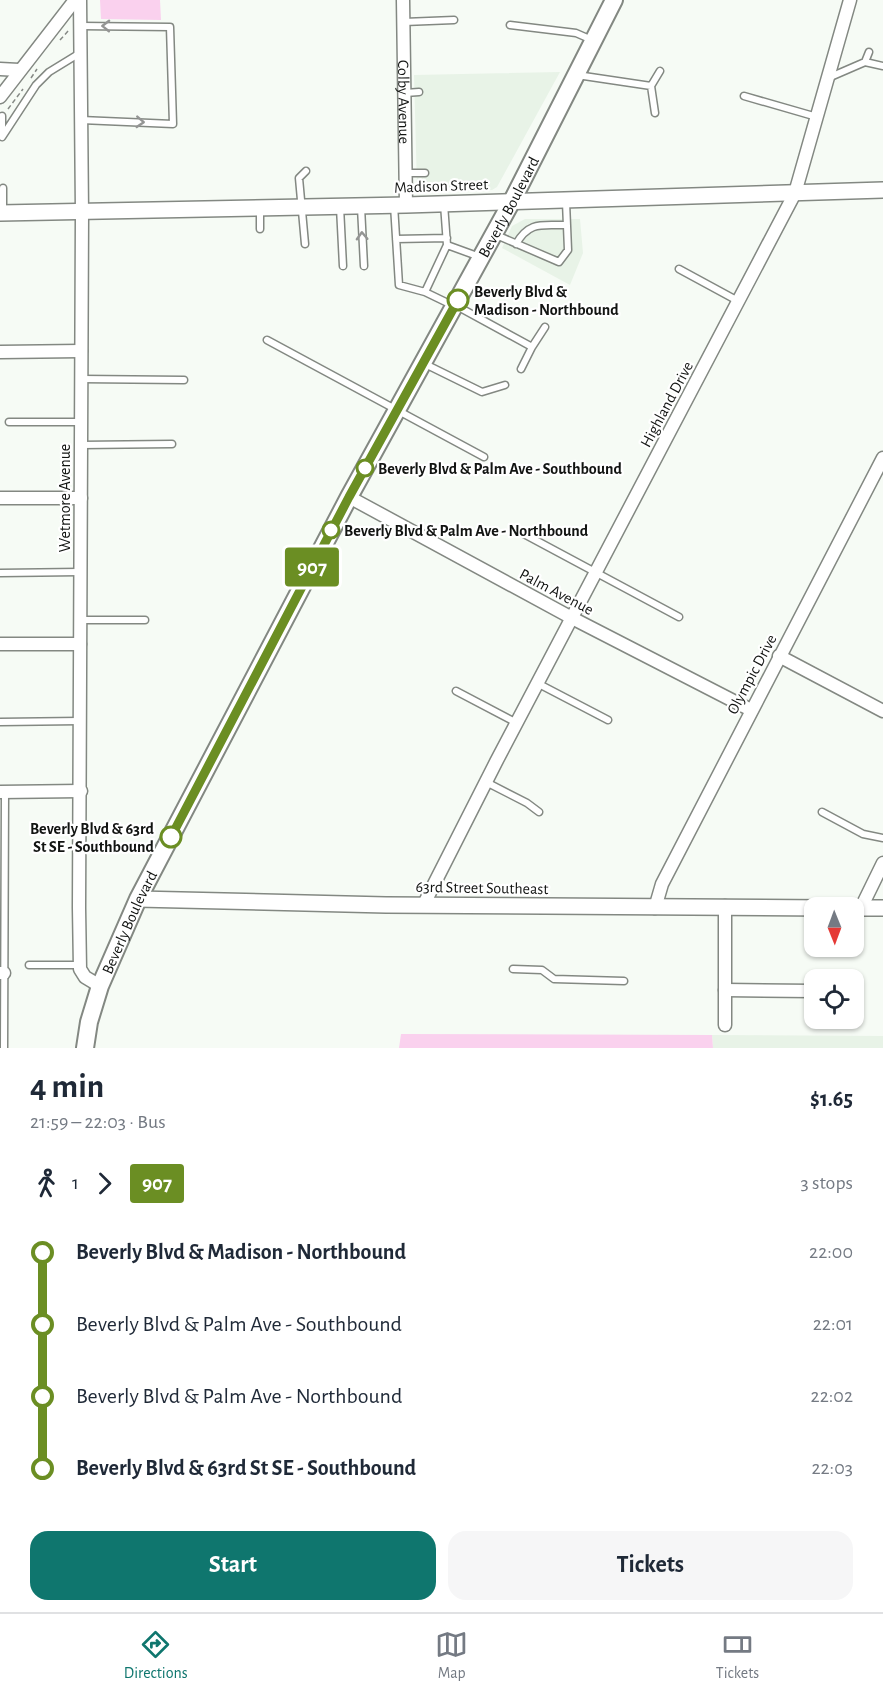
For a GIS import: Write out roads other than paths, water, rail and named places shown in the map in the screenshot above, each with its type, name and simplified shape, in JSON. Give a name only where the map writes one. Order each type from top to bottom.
[{"type":"main road","name":"Beverly Boulevard","points":[[100,986],[138,899],[349,497],[512,201],[578,75],[614,0]]},
{"type":"main road","points":[[85,1048],[89,1022],[100,986]]},
{"type":"street","points":[[0,97],[75,0]]},
{"type":"street","name":"Wetmore Avenue","points":[[80,0],[82,213],[80,965]]},
{"type":"street","name":"Colby Avenue","points":[[400,205],[406,173],[403,0]]},
{"type":"street","name":"Highland Drive","points":[[424,904],[537,683],[795,193],[850,0]]},
{"type":"street","points":[[0,69],[19,70]]},
{"type":"street","name":"Madison Street","points":[[1,213],[400,205],[883,190]]},
{"type":"street","points":[[0,352],[81,351]]},
{"type":"street","name":"Olympic Drive","points":[[655,908],[662,884],[883,458]]},
{"type":"street","name":"Palm Avenue","points":[[349,497],[572,618],[751,710]]},
{"type":"street","points":[[0,498],[81,498]]},
{"type":"street","points":[[0,644],[80,644]]},
{"type":"street","points":[[779,656],[883,711]]},
{"type":"street","points":[[2,792],[81,791]]},
{"type":"street","points":[[863,897],[883,863]]},
{"type":"street","name":"63rd Street Southeast","points":[[138,899],[655,908],[804,908]]},
{"type":"street","points":[[725,906],[725,1024]]},
{"type":"street","points":[[864,908],[883,908]]},
{"type":"street","points":[[80,965],[85,977],[100,986]]},
{"type":"street","points":[[725,990],[804,991]]},
{"type":"lane","points":[[403,22],[454,21]]},
{"type":"lane","points":[[80,22],[170,27],[173,124],[81,120]]},
{"type":"lane","points":[[510,25],[576,33],[595,41]]},
{"type":"lane","points":[[2,116],[2,137],[36,85],[49,72],[81,52]]},
{"type":"lane","points":[[865,62],[869,52]]},
{"type":"lane","points":[[828,78],[865,62],[883,66]]},
{"type":"lane","points":[[655,113],[651,86],[660,71]]},
{"type":"lane","points":[[578,75],[651,86]]},
{"type":"lane","points":[[404,93],[418,92]]},
{"type":"lane","points":[[744,96],[817,117]]},
{"type":"lane","points":[[305,244],[299,178],[306,171]]},
{"type":"lane","points":[[406,173],[426,173]]},
{"type":"lane","points":[[1,213],[3,188]]},
{"type":"lane","points":[[494,234],[558,262],[568,250],[566,199]]},
{"type":"lane","points":[[425,292],[447,242],[444,203]]},
{"type":"lane","points":[[400,205],[396,239],[399,285],[425,292],[454,305],[532,347]]},
{"type":"lane","points":[[340,206],[343,266]]},
{"type":"lane","points":[[361,206],[364,266]]},
{"type":"lane","points":[[260,208],[260,229]]},
{"type":"lane","points":[[516,244],[524,231],[535,226],[567,225]]},
{"type":"lane","points":[[396,239],[447,242],[481,258]]},
{"type":"lane","points":[[679,269],[738,302]]},
{"type":"lane","points":[[520,369],[544,327]]},
{"type":"lane","points":[[267,340],[484,457]]},
{"type":"lane","points":[[423,363],[482,392],[505,385]]},
{"type":"lane","points":[[81,379],[184,380]]},
{"type":"lane","points":[[9,422],[81,422]]},
{"type":"lane","points":[[81,445],[172,444]]},
{"type":"lane","points":[[524,534],[679,617]]},
{"type":"lane","points":[[0,573],[80,572]]},
{"type":"lane","points":[[80,620],[145,620]]},
{"type":"lane","points":[[537,683],[608,720]]},
{"type":"lane","points":[[456,691],[517,723]]},
{"type":"lane","points":[[0,722],[80,721]]},
{"type":"lane","points":[[486,782],[527,803],[539,812]]},
{"type":"lane","points":[[2,792],[4,1048]]},
{"type":"lane","points":[[822,812],[863,834],[883,838]]},
{"type":"lane","points":[[28,965],[80,965]]},
{"type":"lane","points":[[513,969],[542,970],[554,979],[624,981]]},
{"type":"place","name":"Beverly Blvd & Madison - Northbound","points":[[458,300]]},
{"type":"place","name":"Beverly Blvd & Palm Ave - Southbound","points":[[365,468]]},
{"type":"place","name":"Beverly Blvd & Palm Ave - Northbound","points":[[331,530]]},
{"type":"place","name":"Beverly Blvd & 63rd St SE - Southbound","points":[[171,837]]}]
